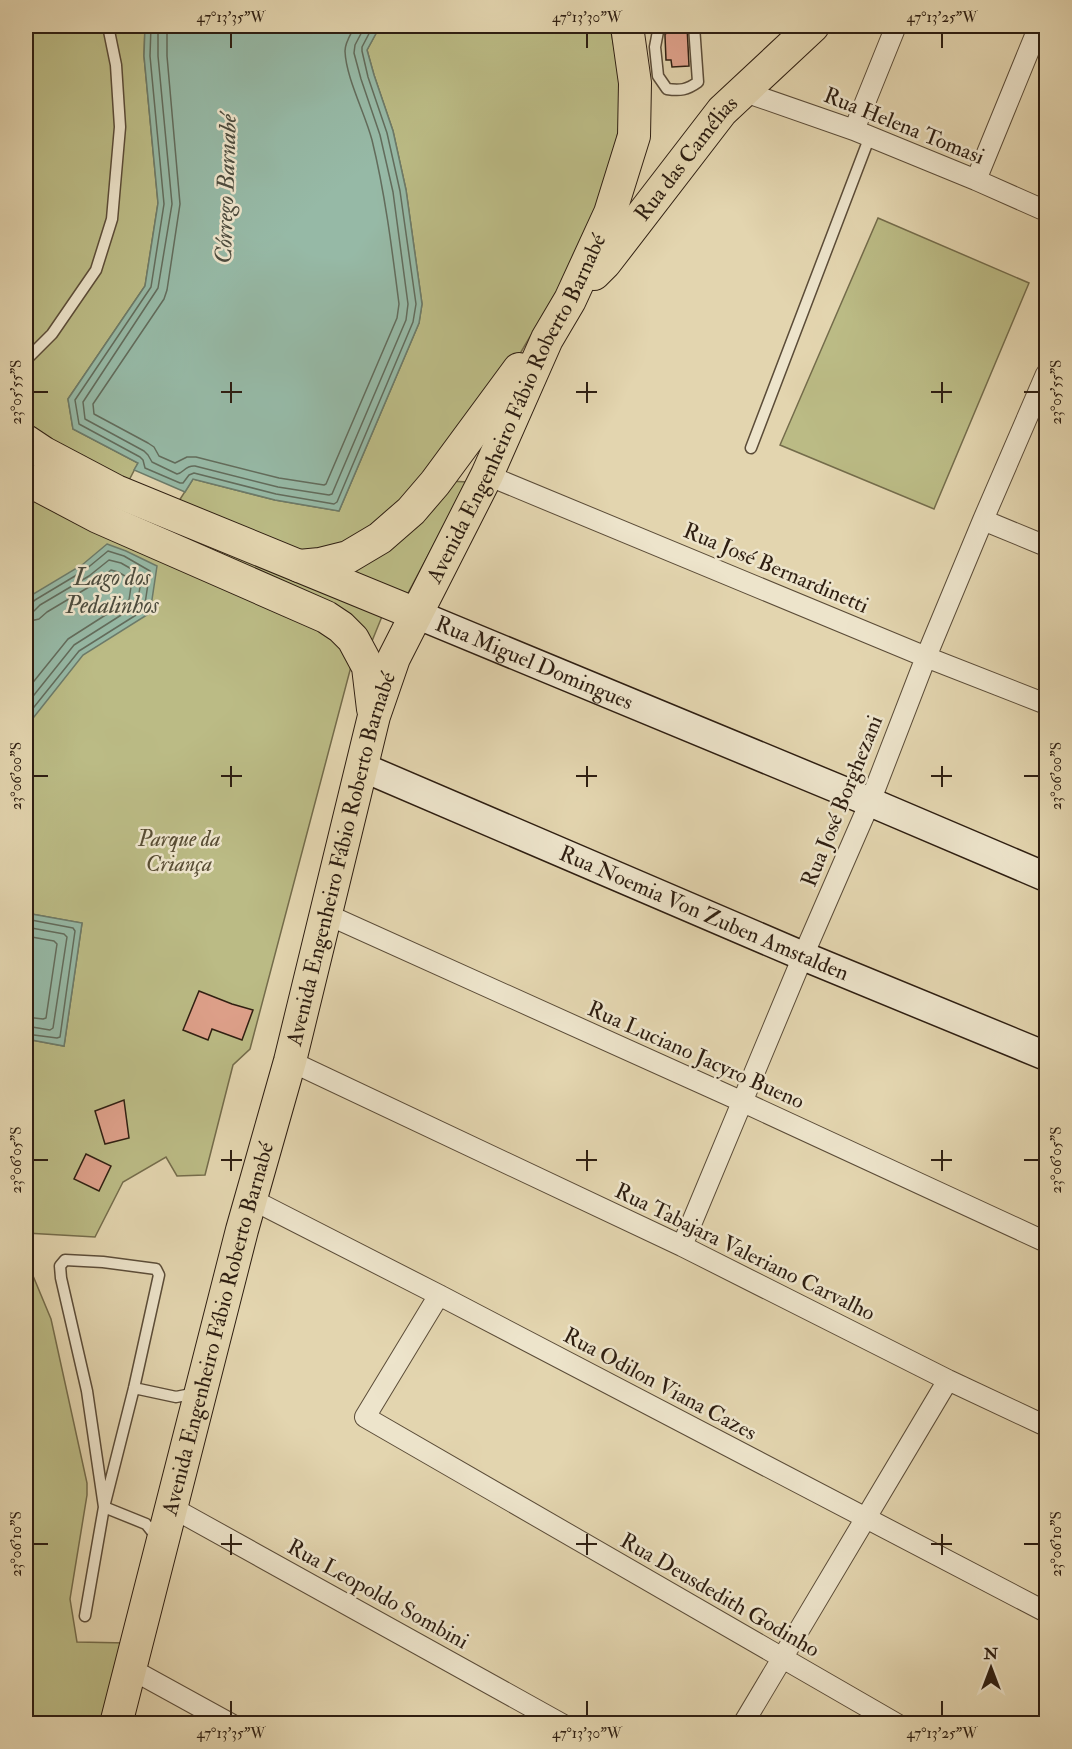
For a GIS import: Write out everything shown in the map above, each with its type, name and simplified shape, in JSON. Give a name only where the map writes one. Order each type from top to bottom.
[{"type":"main road","name":"Avenida Engenheiro Fábio Roberto Barnabé","points":[[116,1723],[251,1199],[291,1061],[374,716],[394,658],[487,475],[547,339],[570,300],[610,213],[634,136],[635,83],[627,26]]},
{"type":"main road","name":"Rua das Camélias","points":[[570,300],[605,262],[722,111],[813,26]]},
{"type":"main road","points":[[298,566],[320,564],[348,557],[380,538],[411,511],[435,483],[516,373],[547,339]]},
{"type":"main road","name":"Rua Miguel Domingues","points":[[26,441],[116,491],[1047,877]]},
{"type":"main road","points":[[26,479],[98,517],[326,617],[341,627],[353,639],[368,667],[374,716]]},
{"type":"main road","name":"Rua Noemia Von Zuben Amstalden","points":[[362,767],[803,956],[1047,1056]]},
{"type":"street","points":[[862,133],[896,26]]},
{"type":"street","points":[[976,180],[1039,26]]},
{"type":"street","name":"Rua Helena Tomasi","points":[[742,91],[862,133],[1047,211]]},
{"type":"street","name":"Rua José Borghezani","points":[[682,1246],[870,802],[926,657],[983,520],[1044,386]]},
{"type":"street","name":"Rua José Bernardinetti","points":[[487,475],[926,657],[1047,704]]},
{"type":"street","points":[[983,520],[1047,546]]},
{"type":"street","name":"Rua Luciano Jacyro Bueno","points":[[326,914],[1047,1242]]},
{"type":"street","name":"Rua Tabajara Valeriano Carvalho","points":[[291,1061],[682,1246],[948,1380],[1047,1426]]},
{"type":"street","name":"Rua Odilon Viana Cazes","points":[[251,1199],[1047,1612]]},
{"type":"street","name":"Rua Deusdedith Godinho","points":[[439,1295],[365,1417],[897,1724]]},
{"type":"street","points":[[743,1724],[948,1380]]},
{"type":"street","name":"Rua Leopoldo Sombini","points":[[171,1507],[562,1724]]},
{"type":"street","points":[[131,1669],[231,1724]]},
{"type":"lane","points":[[26,360],[52,334],[96,270],[112,219],[120,127],[116,65],[108,26]]},
{"type":"lane","points":[[659,26],[655,47],[658,76],[667,89],[675,90],[688,90],[698,82],[694,26]]},
{"type":"lane","points":[[751,448],[862,133]]},
{"type":"lane","points":[[85,1616],[104,1507],[135,1388],[159,1275],[156,1269],[65,1260],[60,1266],[61,1278],[87,1391],[104,1507]]},
{"type":"lane","points":[[135,1388],[176,1397],[200,1393]]},
{"type":"lane","points":[[104,1507],[146,1524],[161,1543]]},
{"type":"green space","points":[[26,26],[145,26],[144,56],[158,203],[145,286],[68,399],[73,429],[138,463],[127,484],[26,427]]},
{"type":"green space","points":[[385,26],[610,26],[622,111],[610,174],[590,235],[521,352],[423,479],[363,535],[308,556],[177,504],[193,479],[275,500],[339,511],[419,323],[422,304],[406,190],[393,131],[367,50],[379,28]]},
{"type":"green space","points":[[878,218],[1029,283],[934,509],[780,445]]},
{"type":"green space","points":[[26,457],[383,614],[370,646],[26,468]]},
{"type":"green space","points":[[448,481],[467,482],[407,595],[345,572]]},
{"type":"green space","name":"Parque da Criança","points":[[26,491],[329,629],[353,659],[250,1049],[233,1065],[205,1175],[177,1176],[166,1157],[123,1182],[95,1237],[26,1233],[26,1039],[64,1046],[82,923],[26,913]]},
{"type":"green space","points":[[26,1259],[51,1319],[87,1483],[70,1599],[77,1642],[127,1643],[101,1723],[26,1723]]},
{"type":"water","name":"Córrego Barnabé","points":[[145,26],[385,26],[379,28],[367,50],[393,131],[406,190],[422,304],[419,323],[339,511],[275,500],[193,479],[185,492],[134,470],[138,463],[73,429],[68,399],[145,286],[158,203],[144,56]]},
{"type":"water","name":"Lago dos Pedalinhos","points":[[107,544],[157,566],[150,613],[83,655],[26,727],[26,603],[30,596],[82,565]]},
{"type":"water","points":[[26,913],[82,923],[64,1046],[26,1039]]},
{"type":"building","points":[[667,26],[687,26],[689,66],[672,67],[671,60],[666,60]]},
{"type":"building","points":[[199,991],[253,1010],[242,1040],[212,1029],[208,1040],[183,1030]]},
{"type":"building","points":[[124,1100],[129,1138],[105,1144],[95,1111]]},
{"type":"building","points":[[86,1154],[111,1166],[99,1191],[74,1179]]}]
